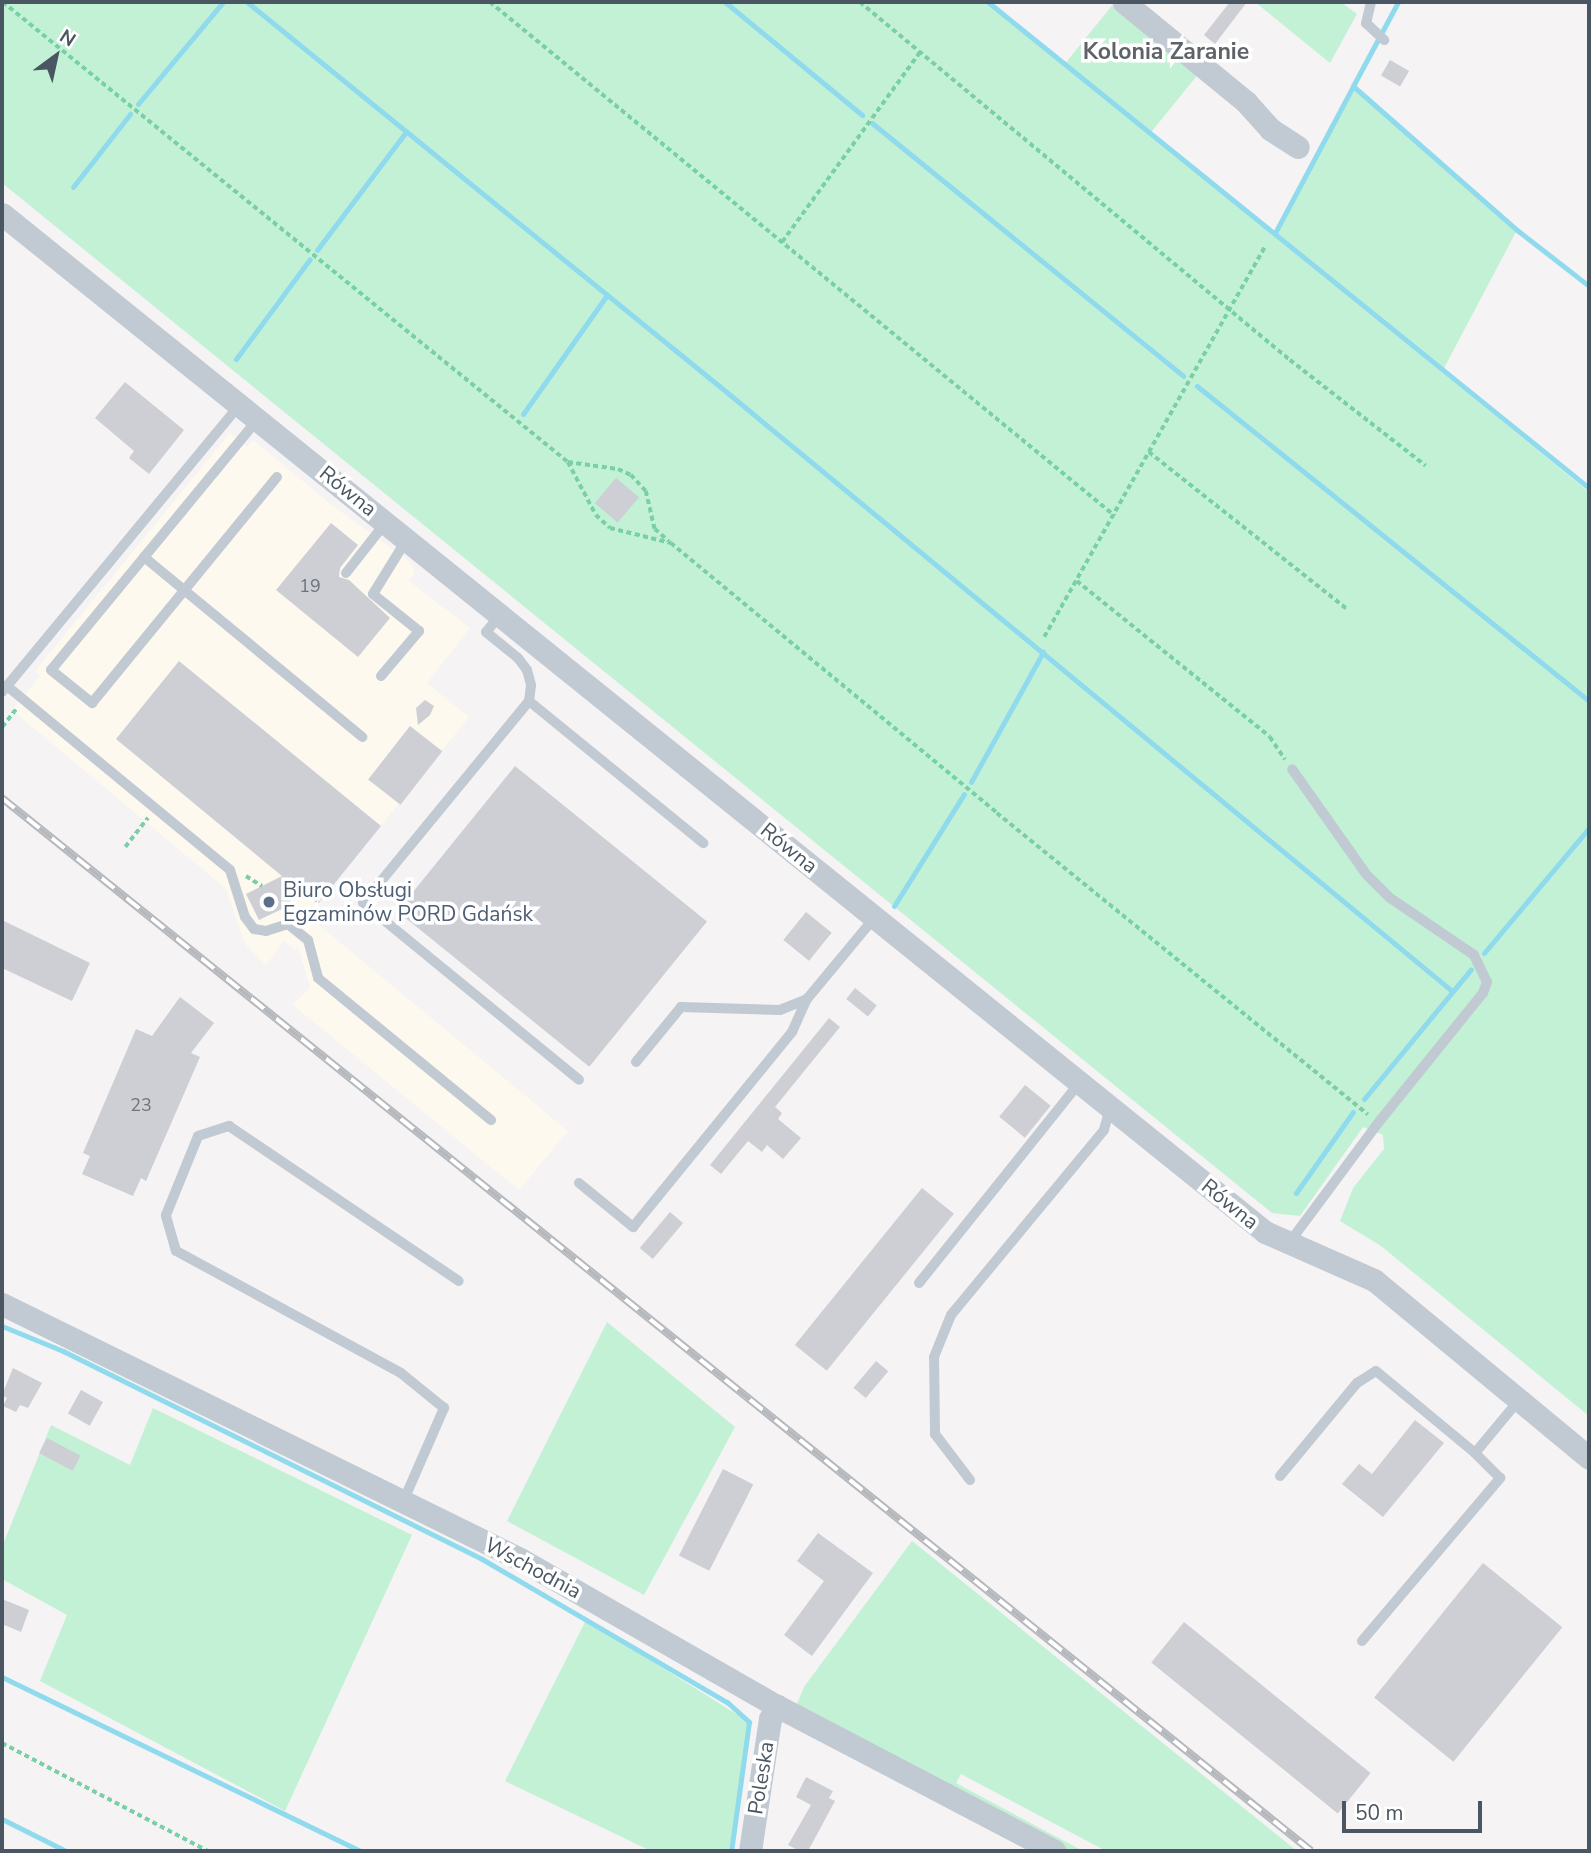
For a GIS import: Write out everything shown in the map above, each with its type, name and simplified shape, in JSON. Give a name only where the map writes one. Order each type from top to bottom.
[{"type":"street","points":[[1124,2],[1246,102],[1270,130],[1298,147]]},
{"type":"street","name":"Równa","points":[[2,214],[1265,1232],[1374,1280],[1589,1458]]},
{"type":"street","name":"Wschodnia","points":[[2,1304],[520,1559],[777,1706],[1054,1851]]},
{"type":"street","name":"Poleska","points":[[750,1851],[770,1719],[777,1706]]},
{"type":"lane","points":[[1371,2],[1366,23],[1384,40]]},
{"type":"lane","points":[[240,404],[4,689],[230,870],[245,917],[254,929],[266,931],[288,924],[308,940],[318,978],[491,1120]]},
{"type":"lane","points":[[258,419],[51,670],[92,703],[277,477]]},
{"type":"lane","points":[[346,573],[386,522]]},
{"type":"lane","points":[[381,676],[419,631],[373,594],[407,539]]},
{"type":"lane","points":[[144,557],[362,737]]},
{"type":"lane","points":[[500,615],[486,632],[518,657],[527,670],[531,685],[529,701],[363,903],[579,1080]]},
{"type":"lane","points":[[529,701],[703,843]]},
{"type":"lane","points":[[1289,1243],[1378,1123],[1474,1004],[1487,982],[1474,954],[1390,898],[1366,874],[1292,769]]},
{"type":"lane","points":[[579,1183],[633,1227],[792,1032],[807,999],[875,917]]},
{"type":"lane","points":[[636,1062],[681,1007],[779,1010],[807,999]]},
{"type":"lane","points":[[919,1283],[1080,1082]]},
{"type":"lane","points":[[970,1480],[935,1434],[934,1357],[951,1315],[1104,1130],[1110,1107]]},
{"type":"lane","points":[[403,1502],[444,1408],[401,1373],[176,1251],[166,1215],[198,1136],[229,1126],[459,1281]]},
{"type":"lane","points":[[1280,1476],[1357,1383],[1376,1371],[1475,1453],[1500,1478],[1362,1641]]},
{"type":"lane","points":[[1475,1453],[1519,1400]]},
{"type":"path","points":[[3,2],[568,462],[582,467],[618,469],[631,475],[646,491],[655,529],[671,543],[1378,1123]]},
{"type":"path","points":[[490,2],[1115,516]]},
{"type":"path","points":[[860,2],[1229,310],[1426,466]]},
{"type":"path","points":[[782,242],[920,52]]},
{"type":"path","points":[[1044,637],[1115,516],[1264,248]]},
{"type":"path","points":[[1149,452],[1347,609]]},
{"type":"path","points":[[568,462],[596,515],[610,528],[671,543]]},
{"type":"path","points":[[1077,581],[1270,737],[1292,769]]},
{"type":"path","points":[[2,727],[18,707]]},
{"type":"path","points":[[125,847],[150,817]]},
{"type":"path","points":[[2,1744],[208,1851]]},
{"type":"shaded area","points":[[230,433],[247,447],[253,440],[333,506],[410,562],[415,572],[409,581],[470,628],[427,683],[469,717],[308,916],[568,1131],[519,1190],[293,1005],[310,987],[298,947],[295,950],[284,941],[266,965],[245,944],[226,889],[12,710],[40,676],[35,671]]},
{"type":"green space","points":[[2,2],[985,2],[1277,237],[1353,86],[1517,230],[1442,372],[1589,492],[1589,1416],[1381,1246],[1340,1221],[1353,1188],[1384,1149],[1383,1135],[1363,1127],[1300,1216],[1272,1213],[2,183]]},
{"type":"green space","points":[[1115,2],[1200,71],[1151,132],[1066,63]]},
{"type":"green space","points":[[1255,2],[1341,2],[1357,14],[1330,63]]},
{"type":"green space","points":[[607,1322],[735,1427],[644,1595],[507,1521]]},
{"type":"green space","points":[[153,1408],[412,1535],[285,1811],[40,1681],[67,1615],[2,1579],[2,1547],[51,1425],[130,1465]]},
{"type":"green space","points":[[912,1541],[1297,1851],[1106,1851],[961,1774],[956,1783],[1083,1851],[1069,1851],[796,1706],[804,1687]]},
{"type":"green space","points":[[586,1620],[749,1722],[731,1851],[651,1851],[505,1781]]},
{"type":"building","points":[[1230,2],[1247,2],[1215,44],[1204,35]]},
{"type":"building","points":[[1390,60],[1409,71],[1400,87],[1381,76]]},
{"type":"building","points":[[125,382],[184,430],[149,474],[129,458],[134,451],[95,418]]},
{"type":"building","points":[[616,478],[639,497],[618,523],[595,503]]},
{"type":"building","points":[[331,523],[358,545],[340,568],[339,577],[349,580],[390,618],[358,657],[276,590]]},
{"type":"building","points":[[179,661],[381,826],[318,904],[300,890],[284,908],[259,920],[246,894],[282,876],[116,739]]},
{"type":"building","points":[[425,700],[434,706],[430,715],[418,725],[416,708]]},
{"type":"building","points":[[410,726],[442,751],[400,805],[368,780]]},
{"type":"building","points":[[515,766],[707,921],[589,1067],[397,911]]},
{"type":"building","points":[[806,912],[832,933],[809,961],[783,940]]},
{"type":"building","points":[[2,920],[90,963],[72,1001],[2,968]]},
{"type":"building","points":[[855,988],[877,1006],[868,1017],[846,999]]},
{"type":"building","points":[[180,997],[214,1023],[191,1053],[200,1057],[146,1181],[141,1178],[133,1196],[82,1174],[90,1156],[83,1153],[136,1029],[152,1036]]},
{"type":"building","points":[[829,1018],[840,1027],[775,1107],[782,1113],[778,1119],[801,1138],[783,1159],[767,1145],[762,1152],[748,1141],[721,1174],[710,1165]]},
{"type":"building","points":[[1025,1085],[1051,1106],[1025,1138],[999,1117]]},
{"type":"building","points":[[922,1188],[954,1214],[827,1371],[795,1345]]},
{"type":"building","points":[[670,1212],[683,1223],[653,1259],[640,1248]]},
{"type":"building","points":[[876,1361],[888,1371],[866,1398],[854,1388]]},
{"type":"building","points":[[13,1368],[42,1383],[28,1408],[20,1405],[16,1412],[3,1406],[7,1398],[2,1395]]},
{"type":"building","points":[[81,1390],[103,1402],[90,1426],[68,1414]]},
{"type":"building","points":[[1415,1420],[1444,1443],[1383,1517],[1342,1484],[1359,1464],[1372,1474]]},
{"type":"building","points":[[47,1438],[81,1456],[73,1471],[39,1453]]},
{"type":"building","points":[[723,1469],[753,1484],[709,1571],[679,1555]]},
{"type":"building","points":[[818,1533],[873,1573],[812,1656],[784,1635],[824,1581],[797,1561]]},
{"type":"building","points":[[1483,1563],[1562,1627],[1453,1762],[1374,1697]]},
{"type":"building","points":[[2,1599],[29,1610],[21,1632],[2,1624]]},
{"type":"building","points":[[1184,1622],[1371,1773],[1338,1813],[1151,1662]]},
{"type":"building","points":[[806,1777],[833,1791],[829,1798],[835,1801],[808,1851],[800,1851],[788,1845],[811,1805],[796,1797]]},
{"type":"waterway","points":[[138,104],[223,2]]},
{"type":"waterway","points":[[247,2],[718,385],[1452,991]]},
{"type":"waterway","points":[[725,2],[862,115]]},
{"type":"waterway","points":[[988,2],[1589,488]]},
{"type":"waterway","points":[[1353,86],[1398,2]]},
{"type":"waterway","points":[[1275,233],[1353,86],[1517,230],[1589,286]]},
{"type":"waterway","points":[[73,187],[130,114]]},
{"type":"waterway","points":[[872,123],[1183,376]]},
{"type":"waterway","points":[[317,250],[406,132]]},
{"type":"waterway","points":[[236,359],[310,259]]},
{"type":"waterway","points":[[523,414],[607,295]]},
{"type":"waterway","points":[[1197,386],[1589,701]]},
{"type":"waterway","points":[[971,782],[1043,652]]},
{"type":"waterway","points":[[894,906],[964,794]]},
{"type":"waterway","points":[[1484,953],[1589,828]]},
{"type":"waterway","points":[[1364,1099],[1471,969]]},
{"type":"waterway","points":[[1296,1193],[1353,1112]]},
{"type":"waterway","points":[[2,1326],[63,1351],[482,1559],[727,1702],[749,1722],[731,1851]]},
{"type":"waterway","points":[[2,1677],[361,1851]]},
{"type":"waterway","points":[[2,1819],[66,1851]]},
{"type":"railway","points":[[2,798],[1311,1851]]},
{"type":"place","name":"Biuro Obsługi Egzaminów PORD Gdańsk","points":[[269,902]]},
{"type":"district","name":"Kolonia Zaranie","points":[[1166,52]]}]
